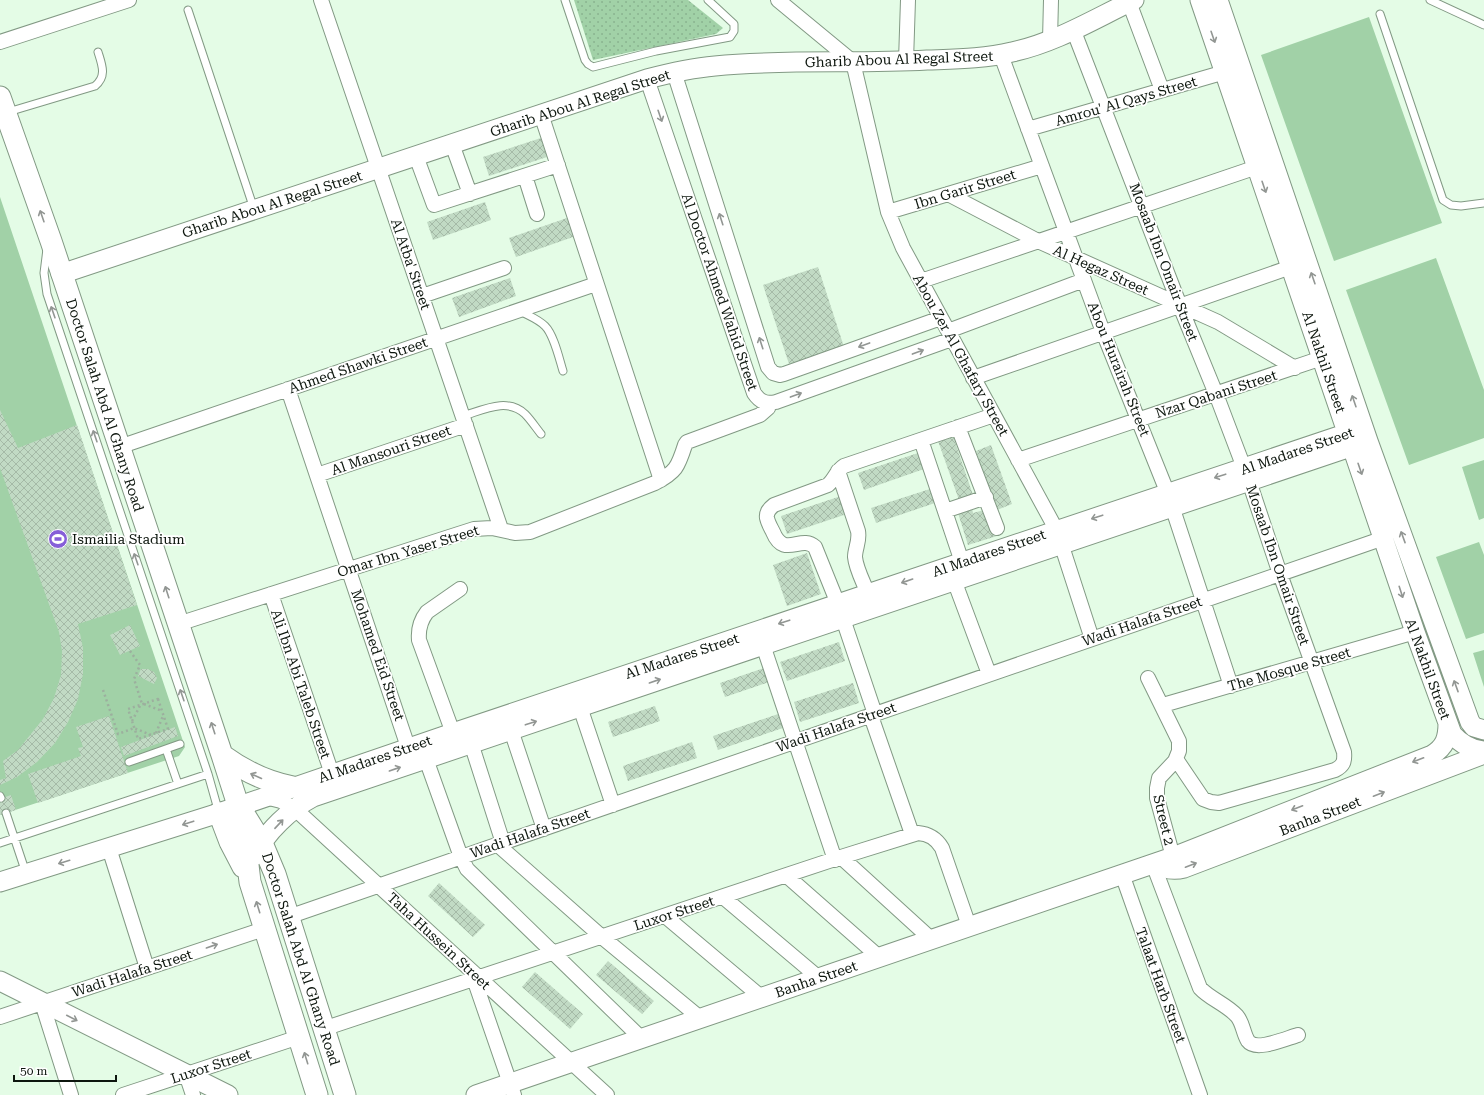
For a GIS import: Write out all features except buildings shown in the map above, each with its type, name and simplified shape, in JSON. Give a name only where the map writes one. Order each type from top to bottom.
[{"type":"main road","name":"Al Nakhil Street","points":[[1200,0],[1322,358],[1358,437],[1477,726]]},
{"type":"main road","name":"Al Nakhil Street","points":[[1218,0],[1358,437],[1384,538],[1415,632],[1452,734],[1468,748],[1484,753]]},
{"type":"main road","name":"Gharib Abou Al Regal Street","points":[[61,274],[647,79],[674,72],[734,64],[906,61],[973,58],[1001,55],[1026,49],[1050,40],[1132,1]]},
{"type":"main road","name":"Doctor Salah Abd Al Ghany Road","points":[[3,105],[51,241],[222,755],[228,809],[246,848],[250,882],[316,1094]]},
{"type":"main road","name":"Al Madares Street","points":[[250,882],[253,863],[262,843],[294,808],[313,797],[416,756],[453,733],[840,611],[954,580],[1059,538],[1358,437]]},
{"type":"main road","name":"Al Madares Street","points":[[0,882],[109,848],[332,774],[471,743],[763,645],[840,611],[868,594],[962,562],[1059,538]]},
{"type":"main road","points":[[1442,747],[1447,735],[1448,723]]},
{"type":"main road","points":[[1442,747],[1453,747],[1456,750],[1459,755],[1456,765]]},
{"type":"main road","name":"Banha Street","points":[[476,1095],[512,1089],[571,1062],[1160,861],[1432,755],[1442,747]]},
{"type":"main road","name":"Banha Street","points":[[1160,861],[1164,868],[1184,868],[1484,753]]},
{"type":"main road","points":[[222,755],[255,776],[280,785],[293,787]]},
{"type":"main road","name":"Doctor Salah Abd Al Ghany Road","points":[[228,809],[251,824],[262,843],[275,874],[345,1095]]},
{"type":"main road","points":[[0,981],[228,1095]]},
{"type":"street","points":[[0,42],[129,0]]},
{"type":"street","name":"Al Atba' Street","points":[[321,0],[501,529]]},
{"type":"street","points":[[778,0],[853,62]]},
{"type":"street","points":[[906,61],[908,0]]},
{"type":"street","points":[[1050,40],[1051,0]]},
{"type":"street","points":[[1132,1],[1162,90]]},
{"type":"street","name":"Mosaab Ibn Omair Street","points":[[1073,29],[1180,306],[1216,394],[1344,752],[1345,760],[1341,766],[1335,770],[1219,803],[1203,799],[1176,759]]},
{"type":"street","name":"Abou Hurairah Street","points":[[1001,55],[1103,332],[1170,500],[1231,686]]},
{"type":"street","name":"Abou Zer Al Ghafary Street","points":[[853,62],[888,212],[898,240],[994,415],[1059,538],[1092,639]]},
{"type":"street","name":"Al Doctor Ahmed Wahid Street","points":[[674,72],[768,367],[773,373],[780,375],[784,374],[941,318]]},
{"type":"street","name":"Amrou' Al Qays Street","points":[[1028,129],[1224,72]]},
{"type":"street","name":"Al Doctor Ahmed Wahid Street","points":[[647,79],[754,393],[758,399],[763,402],[770,404],[776,402],[950,335],[1084,280]]},
{"type":"street","points":[[541,114],[661,480]]},
{"type":"street","points":[[452,144],[470,194]]},
{"type":"street","points":[[416,156],[434,205],[558,165]]},
{"type":"street","name":"Ibn Garir Street","points":[[888,212],[1042,166]]},
{"type":"street","points":[[921,281],[1257,167]]},
{"type":"street","points":[[524,176],[537,214]]},
{"type":"street","name":"Al Hegaz Street","points":[[948,194],[1038,241],[1218,322],[1295,368]]},
{"type":"street","points":[[973,378],[1291,267]]},
{"type":"street","points":[[422,296],[504,268]]},
{"type":"street","name":"Ahmed Shawki Street","points":[[119,446],[596,284]]},
{"type":"street","name":"Nzar Qabani Street","points":[[1018,460],[1322,358]]},
{"type":"street","name":"Mohamed Eid Street","points":[[288,389],[349,569],[416,756],[461,857],[470,873],[641,1038]]},
{"type":"street","name":"Omar Ibn Yaser Street","points":[[178,624],[474,529],[501,529],[515,534],[530,532],[661,480],[678,466],[687,442],[760,415],[768,408],[770,404]]},
{"type":"street","points":[[912,834],[840,611],[815,547],[810,543],[787,546],[779,543],[776,540],[767,515],[769,509],[774,505],[828,485],[838,471],[844,466],[994,415]]},
{"type":"street","name":"Al Mansouri Street","points":[[317,475],[464,421]]},
{"type":"street","points":[[958,427],[997,528]]},
{"type":"street","points":[[921,440],[962,562]]},
{"type":"street","points":[[838,471],[858,531],[859,540],[856,560],[868,594]]},
{"type":"street","points":[[945,511],[986,497]]},
{"type":"street","name":"Wadi Halafa Street","points":[[288,917],[1384,538]]},
{"type":"street","points":[[954,580],[989,674]]},
{"type":"street","points":[[453,733],[419,640],[419,628],[420,622],[427,612],[460,589]]},
{"type":"street","name":"Ali Ibn Abi Taleb Street","points":[[271,594],[332,774]]},
{"type":"street","name":"The Mosque Street","points":[[1163,705],[1415,632]]},
{"type":"street","points":[[763,645],[795,742],[838,859],[931,939]]},
{"type":"street","points":[[1148,678],[1163,705],[1179,741],[1179,751],[1176,759]]},
{"type":"street","points":[[580,706],[613,805]]},
{"type":"street","points":[[511,730],[544,828]]},
{"type":"street","points":[[471,743],[500,844],[602,936],[700,1018]]},
{"type":"street","name":"Street 2","points":[[1176,759],[1159,778],[1156,788],[1160,861],[1200,988],[1207,995],[1236,1015],[1240,1020],[1248,1040],[1255,1045],[1263,1045],[1298,1035]]},
{"type":"street","name":"Taha Hussein Street","points":[[265,797],[281,801],[294,808],[477,978],[607,1095]]},
{"type":"street","name":"Luxor Street","points":[[323,1029],[912,834],[930,835],[939,842],[969,926]]},
{"type":"street","points":[[109,848],[147,968]]},
{"type":"street","name":"Talaat Harb Street","points":[[1122,874],[1200,1095]]},
{"type":"street","points":[[787,876],[879,957]]},
{"type":"street","points":[[723,896],[819,978]]},
{"type":"street","points":[[665,916],[761,997]]},
{"type":"street","name":"Wadi Halafa Street","points":[[0,1017],[264,929]]},
{"type":"street","points":[[477,978],[512,1089]]},
{"type":"street","points":[[42,1003],[71,1095]]},
{"type":"street","name":"Luxor Street","points":[[123,1095],[299,1037]]},
{"type":"street","points":[[186,1074],[193,1095]]},
{"type":"lane","points":[[565,0],[585,60],[593,67],[656,51],[730,37],[734,31],[734,24],[708,0]]},
{"type":"lane","points":[[1430,0],[1484,25]]},
{"type":"lane","points":[[188,10],[254,210]]},
{"type":"lane","points":[[1380,14],[1443,200],[1451,205],[1461,206],[1484,202]]},
{"type":"lane","points":[[3,105],[95,86],[102,77],[103,72],[98,52]]},
{"type":"lane","points":[[51,241],[47,251],[44,267],[44,283],[47,294],[208,774],[228,809]]},
{"type":"lane","points":[[518,310],[546,327],[550,334],[563,371]]},
{"type":"lane","points":[[464,421],[500,405],[509,406],[518,408],[525,414],[540,434]]},
{"type":"lane","points":[[129,762],[180,744]]},
{"type":"lane","points":[[166,749],[178,784]]},
{"type":"lane","points":[[0,843],[208,774]]},
{"type":"lane","points":[[6,813],[26,874]]},
{"type":"path","points":[[130,651],[140,665],[134,678],[142,704],[132,722]]},
{"type":"path","points":[[103,690],[118,734],[134,728],[151,735]]},
{"type":"path","points":[[158,699],[168,729],[138,739],[128,709],[142,704],[158,699]]},
{"type":"path","points":[[142,704],[162,712]]},
{"type":"path","points":[[156,733],[163,715]]},
{"type":"green space","points":[[574,0],[688,0],[723,28],[716,34],[593,60]]},
{"type":"green space","points":[[1369,17],[1442,223],[1334,261],[1261,55]]},
{"type":"green space","name":"Ismailia Stadium","points":[[0,197],[185,747],[179,756],[0,815]]},
{"type":"green space","points":[[1436,258],[1484,390],[1484,438],[1409,465],[1346,290]]},
{"type":"green space","points":[[1484,460],[1484,518],[1479,520],[1462,467]]},
{"type":"green space","points":[[1479,542],[1484,555],[1484,633],[1466,639],[1436,557]]},
{"type":"green space","points":[[1484,650],[1484,687],[1473,653]]},
{"type":"place","name":"Ismailia Stadium","points":[[58,539]]}]
